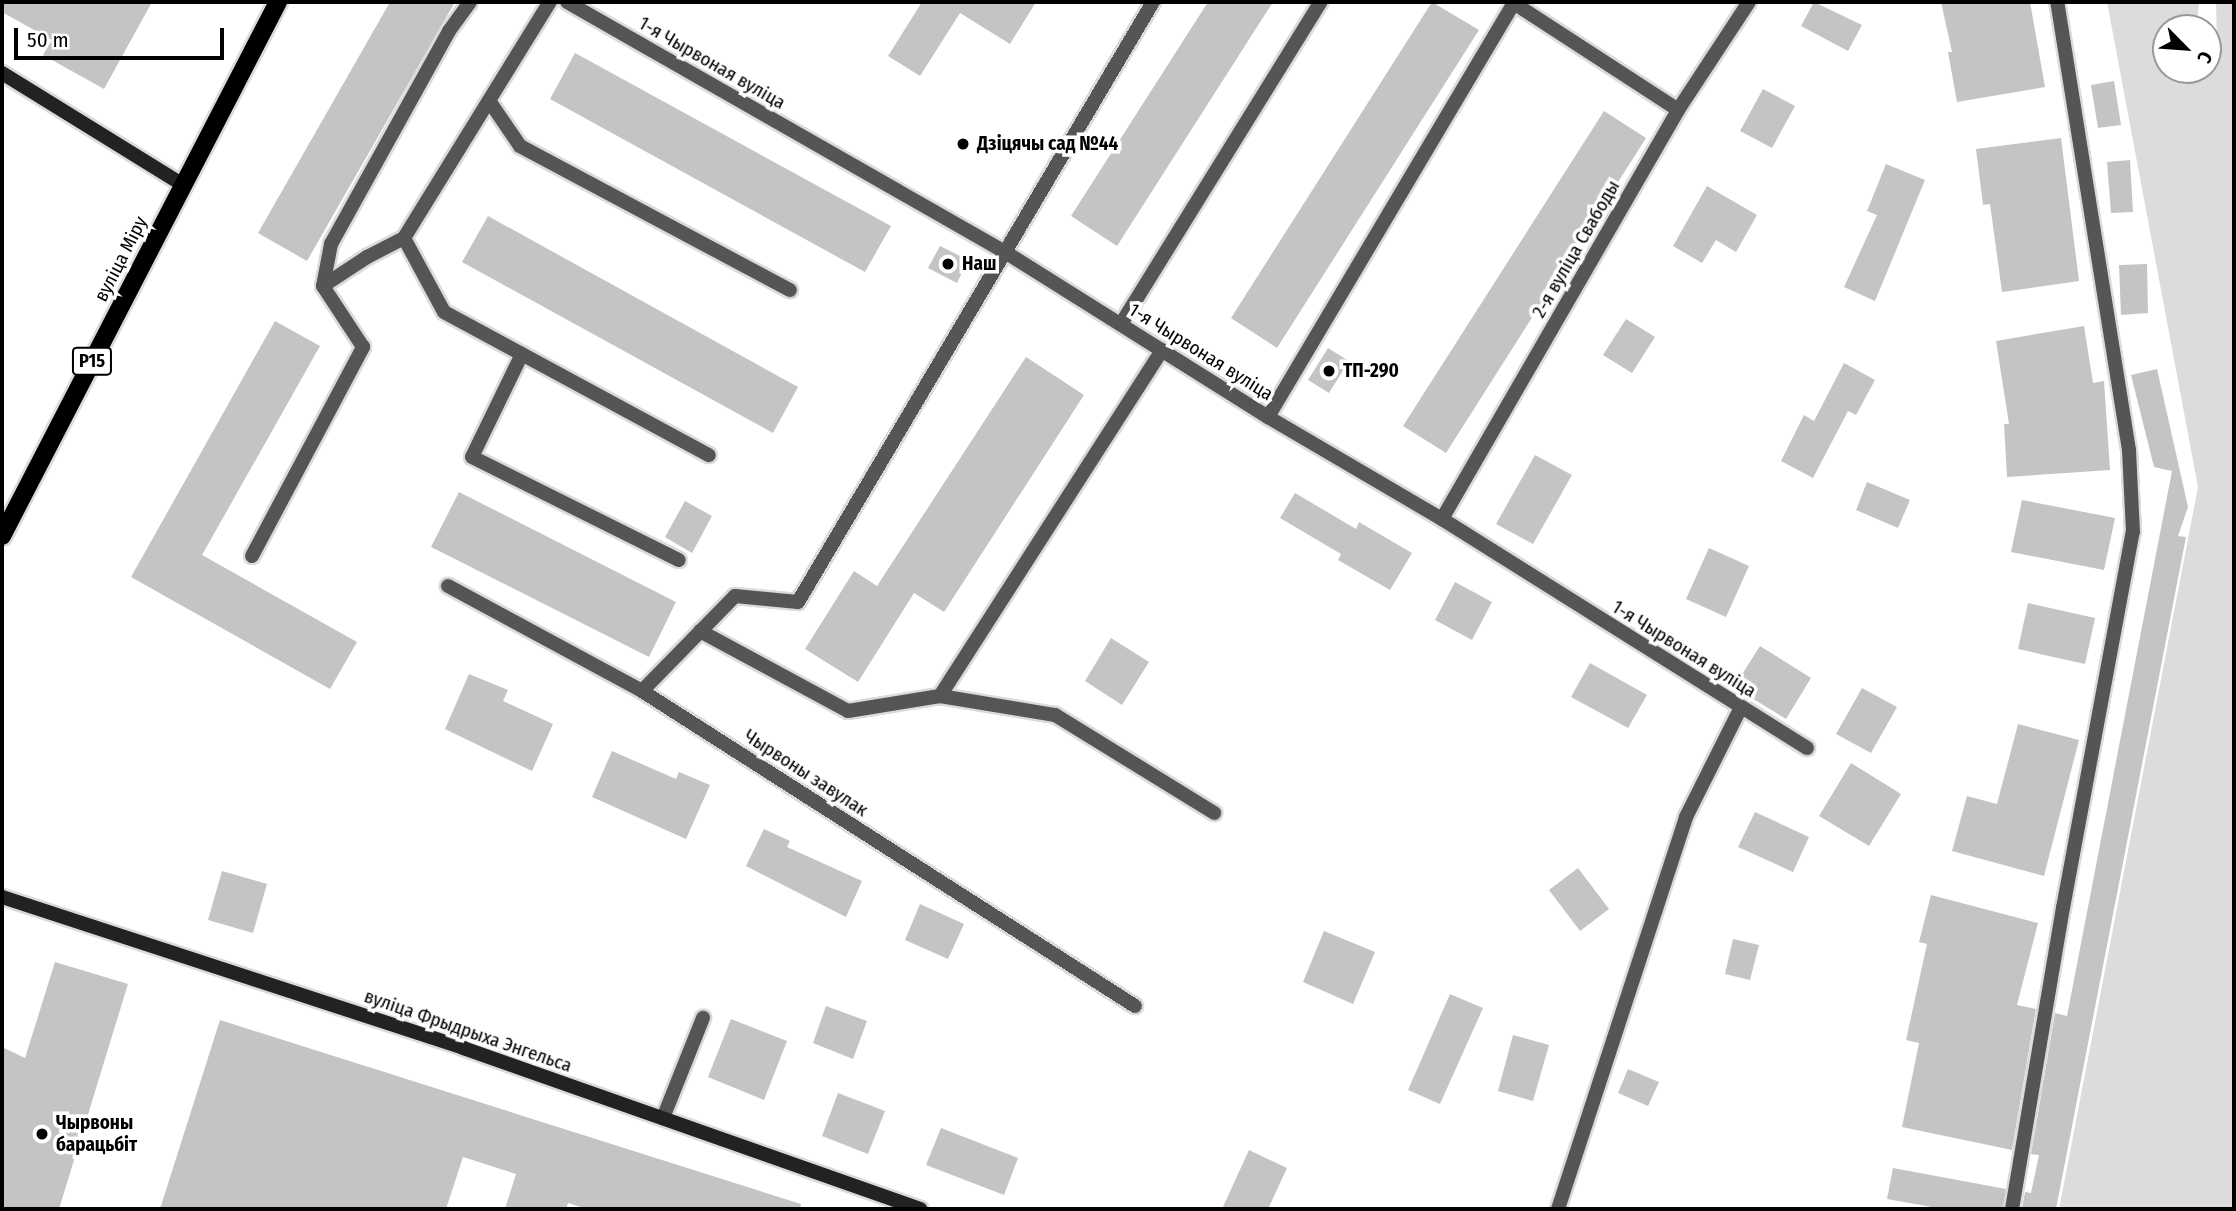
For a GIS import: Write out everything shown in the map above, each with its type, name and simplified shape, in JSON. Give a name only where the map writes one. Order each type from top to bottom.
[{"type":"main road","name":"вуліца Міру","points":[[2,536],[278,2]]},
{"type":"street","points":[[251,556],[363,347],[323,286],[331,243],[449,31],[470,2]]},
{"type":"street","points":[[323,286],[367,257],[404,238],[550,2]]},
{"type":"street","points":[[642,691],[735,596],[798,603],[1153,2]]},
{"type":"street","points":[[1121,324],[1321,2]]},
{"type":"street","name":"2-я вуліца Свабоды","points":[[1442,519],[1678,110],[1749,2]]},
{"type":"street","points":[[2012,1209],[2063,908],[2133,532],[2129,450],[2057,2]]},
{"type":"street","points":[[1268,417],[1513,3],[1678,110]]},
{"type":"street","name":"1-я Чырвоная вуліца","points":[[575,4],[1004,252],[1268,417],[1442,519],[1807,748]]},
{"type":"street","points":[[2,73],[183,185]]},
{"type":"street","points":[[490,102],[520,146],[790,290]]},
{"type":"street","points":[[404,238],[444,312],[709,455]]},
{"type":"street","points":[[940,696],[1163,350]]},
{"type":"street","points":[[522,354],[472,457],[678,560]]},
{"type":"street","name":"Чырвоны завулак","points":[[448,586],[642,691],[1135,1006]]},
{"type":"street","points":[[700,631],[848,711],[940,696],[1055,715],[1214,813]]},
{"type":"street","points":[[1558,1209],[1686,817],[1741,707]]},
{"type":"street","name":"вуліца Фрыдрыха Энгельса","points":[[2,897],[463,1048],[920,1209]]},
{"type":"street","points":[[663,1118],[702,1018]]},
{"type":"shaded area","points":[[2107,2],[2199,2],[2198,14],[2152,14],[2152,84],[2222,84],[2222,14],[2216,14],[2216,2],[2234,2],[2234,1209],[2059,1209],[2198,487]]},
{"type":"building","points":[[2,2],[152,2],[104,89],[43,55],[52,40],[2,12]]},
{"type":"building","points":[[390,2],[455,2],[307,261],[258,233]]},
{"type":"building","points":[[922,2],[1036,2],[1010,44],[960,13],[920,76],[888,56]]},
{"type":"building","points":[[1208,2],[1273,2],[1117,246],[1071,216]]},
{"type":"building","points":[[1432,2],[1479,30],[1277,348],[1231,318]]},
{"type":"building","points":[[1814,2],[1862,25],[1848,51],[1801,26]]},
{"type":"building","points":[[1941,2],[2030,2],[2045,87],[1957,102],[1948,52],[1952,52]]},
{"type":"building","points":[[575,53],[891,226],[865,272],[550,99]]},
{"type":"building","points":[[2114,81],[2121,125],[2098,128],[2091,85]]},
{"type":"building","points":[[1763,89],[1795,106],[1772,148],[1740,131]]},
{"type":"building","points":[[1604,111],[1646,138],[1446,453],[1403,426]]},
{"type":"building","points":[[2061,138],[2079,281],[2002,292],[1990,204],[1983,205],[1976,149]]},
{"type":"building","points":[[2130,160],[2133,212],[2111,213],[2107,162]]},
{"type":"building","points":[[1886,164],[1925,180],[1875,301],[1844,287],[1877,215],[1867,211]]},
{"type":"building","points":[[1707,186],[1757,215],[1736,252],[1716,240],[1702,263],[1673,246]]},
{"type":"building","points":[[488,216],[798,387],[773,433],[462,262]]},
{"type":"building","name":"Наш","points":[[940,246],[968,260],[957,283],[928,268]]},
{"type":"building","points":[[2147,264],[2148,313],[2121,315],[2119,265]]},
{"type":"building","points":[[1626,319],[1655,337],[1632,373],[1603,355]]},
{"type":"building","points":[[275,321],[320,346],[202,555],[357,642],[330,689],[131,577]]},
{"type":"building","points":[[2084,326],[2093,383],[2104,381],[2110,470],[2007,477],[2004,424],[2009,424],[1996,341]]},
{"type":"building","name":"ТП-290","points":[[1328,348],[1349,361],[1329,393],[1308,380]]},
{"type":"building","points":[[1026,357],[1084,395],[944,612],[914,593],[858,682],[805,649],[854,571],[877,586]]},
{"type":"building","points":[[1844,363],[1875,380],[1856,415],[1848,411],[1813,478],[1781,461],[1804,415],[1814,421]]},
{"type":"building","points":[[2157,369],[2188,507],[2178,536],[2186,537],[2056,1209],[2022,1209],[2025,1192],[2031,1193],[2039,1155],[2031,1154],[2055,1013],[2067,1016],[2172,471],[2154,467],[2131,375]]},
{"type":"building","points":[[1535,455],[1572,475],[1533,544],[1496,524]]},
{"type":"building","points":[[1867,482],[1910,500],[1898,528],[1856,510]]},
{"type":"building","points":[[459,492],[676,602],[649,657],[431,547]]},
{"type":"building","points":[[1295,493],[1356,529],[1359,522],[1412,553],[1390,590],[1338,560],[1341,554],[1280,518]]},
{"type":"building","points":[[2022,500],[2115,518],[2104,570],[2011,552]]},
{"type":"building","points":[[685,501],[712,516],[692,553],[665,537]]},
{"type":"building","points":[[1709,548],[1749,566],[1726,617],[1686,599]]},
{"type":"building","points":[[1455,582],[1492,602],[1472,640],[1435,620]]},
{"type":"building","points":[[2028,603],[2095,618],[2085,664],[2018,649]]},
{"type":"building","points":[[1111,638],[1149,662],[1122,705],[1085,681]]},
{"type":"building","points":[[1760,646],[1811,678],[1786,719],[1734,687]]},
{"type":"building","points":[[1590,663],[1647,695],[1628,728],[1571,697]]},
{"type":"building","points":[[469,674],[508,690],[503,701],[553,724],[532,771],[445,729]]},
{"type":"building","points":[[1862,688],[1897,707],[1871,753],[1836,734]]},
{"type":"building","points":[[2018,724],[2079,740],[2044,876],[1952,851],[1967,796],[1997,804]]},
{"type":"building","points":[[612,751],[676,779],[679,772],[710,785],[686,839],[592,797]]},
{"type":"building","points":[[1851,763],[1901,794],[1869,846],[1819,816]]},
{"type":"building","points":[[1755,812],[1809,837],[1793,872],[1738,847]]},
{"type":"building","points":[[764,829],[790,841],[787,847],[862,881],[846,917],[746,866]]},
{"type":"building","points":[[1578,868],[1609,909],[1580,931],[1549,890]]},
{"type":"building","points":[[222,871],[267,884],[253,933],[208,920]]},
{"type":"building","points":[[1931,895],[2038,923],[2017,1005],[2036,1009],[2012,1150],[1902,1127],[1919,1043],[1906,1040],[1927,944],[1919,942]]},
{"type":"building","points":[[920,904],[964,924],[948,959],[905,940]]},
{"type":"building","points":[[1324,931],[1375,952],[1353,1004],[1303,982]]},
{"type":"building","points":[[1733,939],[1759,945],[1750,980],[1725,974]]},
{"type":"building","name":"Чырвоны барацьбіт","points":[[55,962],[128,984],[59,1209],[2,1209],[2,1047],[25,1058]]},
{"type":"building","points":[[1450,994],[1483,1008],[1440,1104],[1408,1090]]},
{"type":"building","points":[[826,1006],[867,1021],[853,1059],[813,1043]]},
{"type":"building","points":[[731,1019],[787,1041],[764,1100],[708,1077]]},
{"type":"building","points":[[220,1020],[801,1204],[800,1209],[587,1209],[568,1203],[566,1209],[505,1209],[516,1174],[463,1157],[446,1209],[160,1209]]},
{"type":"building","points":[[1513,1035],[1549,1045],[1533,1101],[1498,1091]]},
{"type":"building","points":[[1628,1069],[1659,1082],[1648,1106],[1618,1093]]},
{"type":"building","points":[[838,1093],[885,1111],[868,1154],[822,1136]]},
{"type":"building","points":[[941,1128],[1018,1158],[1004,1195],[926,1165]]},
{"type":"building","points":[[1249,1150],[1287,1168],[1268,1209],[1222,1209]]},
{"type":"building","points":[[1893,1168],[2006,1189],[2003,1209],[1943,1209],[1887,1199]]},
{"type":"place","name":"Дзіцячы сад №44","points":[[963,144]]},
{"type":"place","name":"Наш","points":[[948,264]]},
{"type":"place","name":"ТП-290","points":[[1329,371]]},
{"type":"place","name":"Чырвоны барацьбіт","points":[[42,1134]]}]
